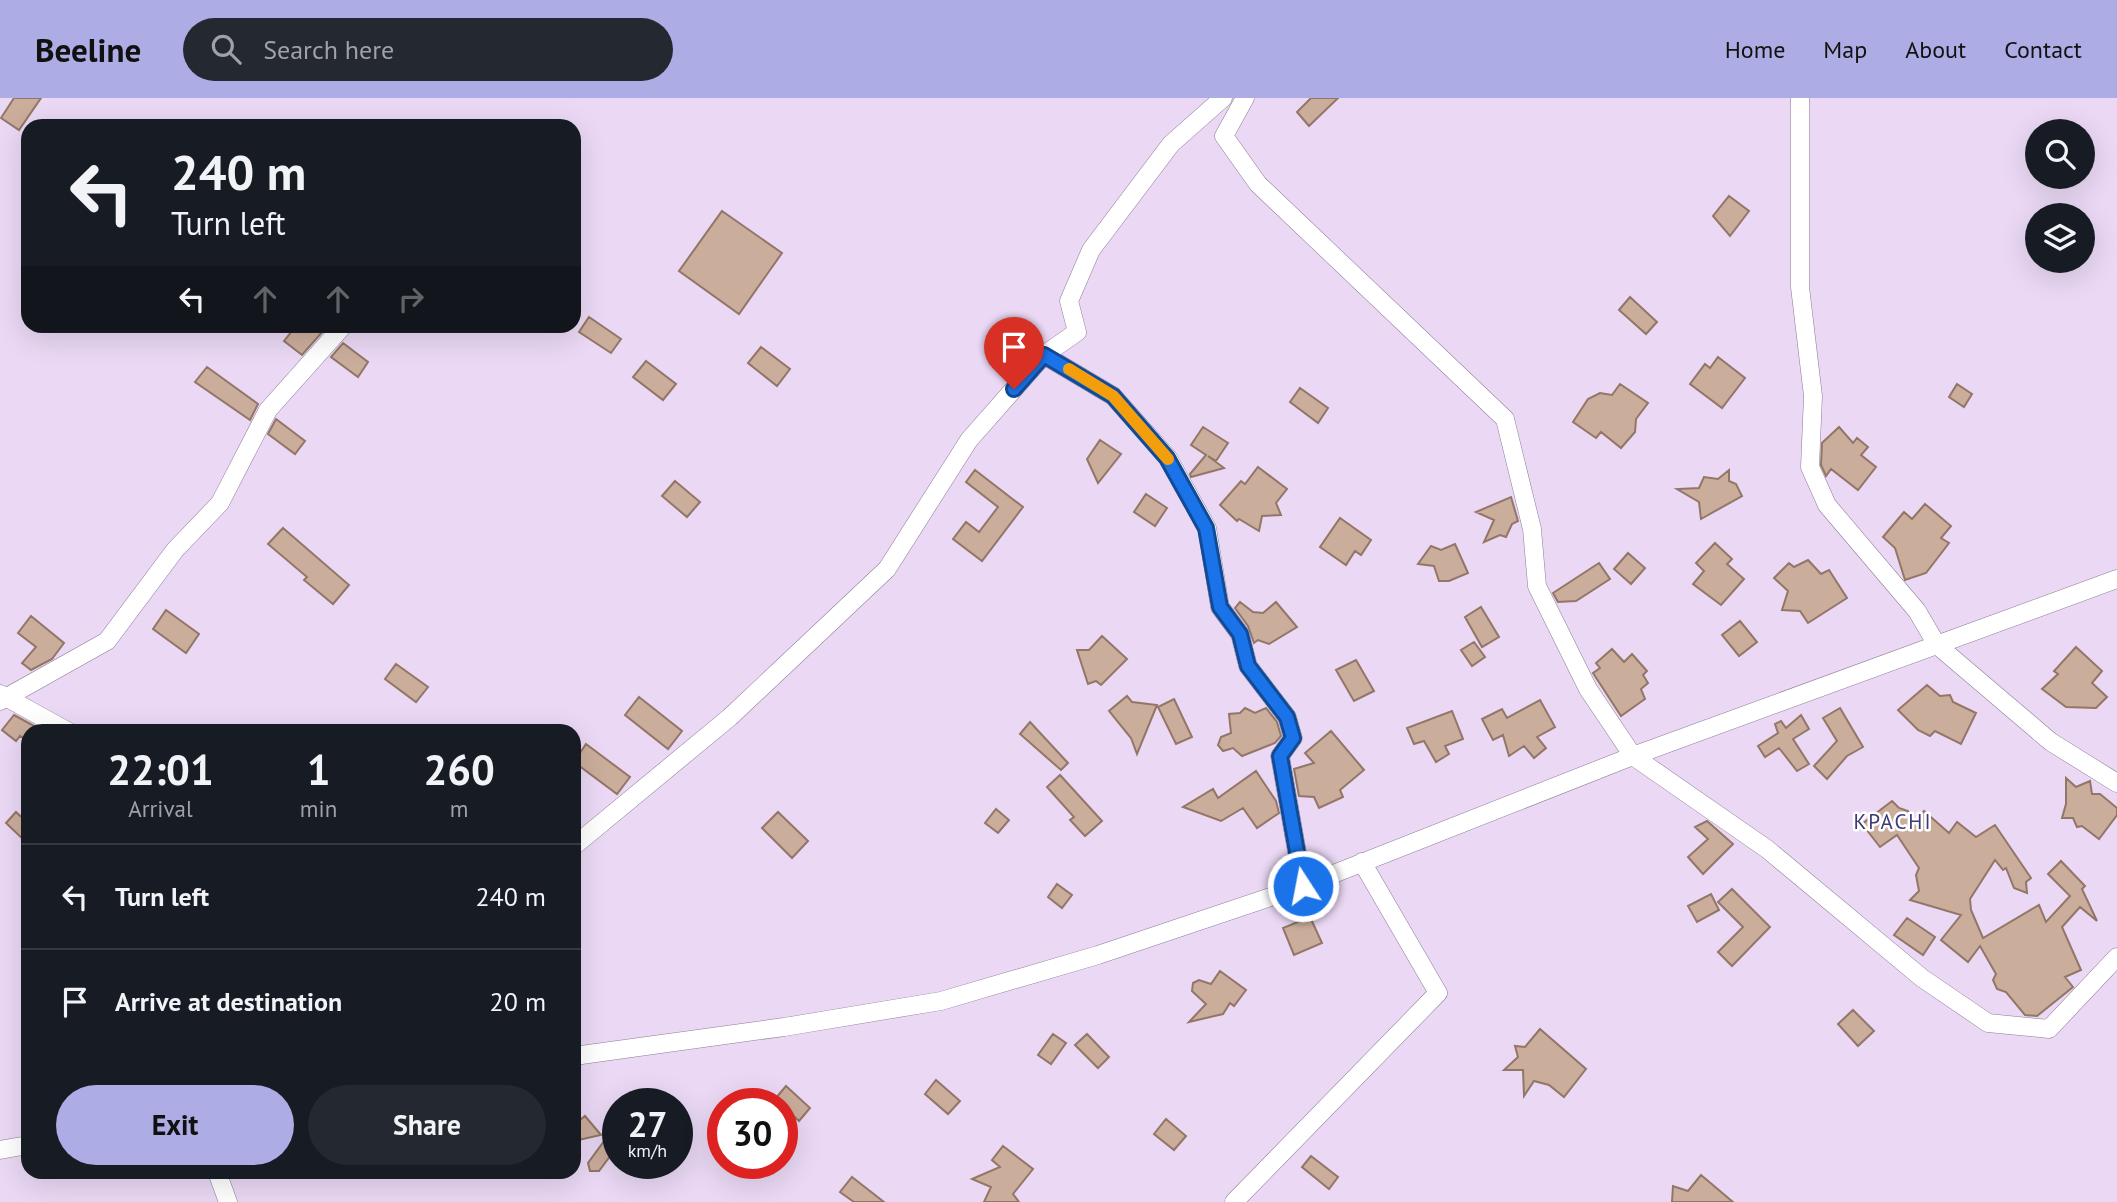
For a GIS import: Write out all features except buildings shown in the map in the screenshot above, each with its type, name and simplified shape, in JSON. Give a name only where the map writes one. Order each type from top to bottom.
[{"type":"street","points":[[581,840],[730,717],[887,569],[970,440],[1044,355],[1077,332],[1069,301],[1091,250],[1171,144],[1223,98]]},
{"type":"street","points":[[1245,98],[1224,136],[1258,184],[1505,419],[1532,529],[1537,586],[1588,689],[1633,755],[1768,849],[1922,978],[1988,1023],[2049,1029],[2117,957]]},
{"type":"street","points":[[1800,98],[1800,287],[1813,396],[1810,467],[1828,505],[1917,611],[1937,645],[2051,742],[2117,783]]},
{"type":"street","points":[[1,697],[107,641],[174,550],[220,502],[268,410],[337,333]]},
{"type":"street","points":[[1044,355],[1113,396],[1167,458],[1206,528],[1220,607],[1240,634],[1248,666],[1287,717],[1293,738],[1280,756],[1303,886]]},
{"type":"street","points":[[581,1055],[784,1027],[941,1001],[1098,955],[1303,886],[1633,755],[2117,579]]},
{"type":"street","points":[[1,697],[16,700],[56,724]]},
{"type":"street","points":[[1234,1202],[1438,992],[1362,862]]},
{"type":"street","points":[[0,1150],[21,1146]]},
{"type":"street","points":[[219,1179],[228,1202]]},
{"type":"slow traffic","points":[[1069,369],[1113,396],[1168,459]]},
{"type":"district","name":"KPACHI","points":[[1893,821]]},
{"type":"route","points":[[1014,389],[1044,355],[1113,396],[1167,458],[1206,528],[1220,607],[1240,634],[1248,666],[1287,717],[1293,738],[1280,756],[1303,886]]}]
